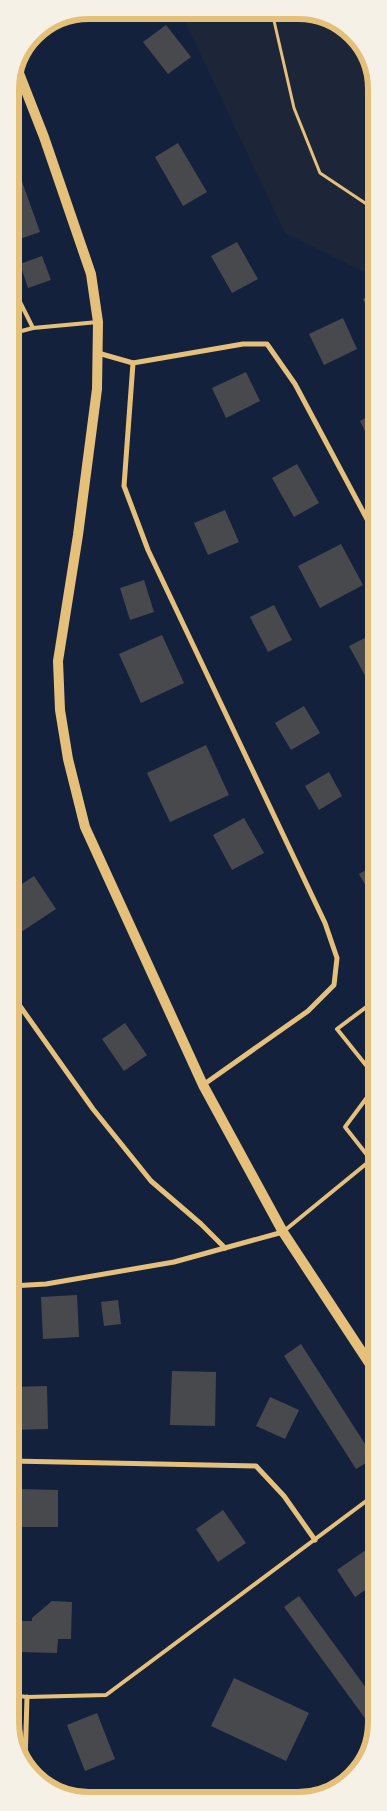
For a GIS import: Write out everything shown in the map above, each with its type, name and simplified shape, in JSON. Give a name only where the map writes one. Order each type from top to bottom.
[{"type":"main road","points":[[20,76],[44,137],[91,274],[98,322],[97,389],[86,477],[58,661],[60,710],[68,759],[85,827],[203,1085],[282,1232],[368,1363]]},
{"type":"street","points":[[98,353],[133,363],[243,344],[267,344],[295,384],[368,521]]},
{"type":"street","points":[[133,363],[124,486],[148,550],[325,923],[337,958],[334,985],[308,1012],[203,1085]]},
{"type":"street","points":[[19,1005],[93,1109],[151,1181],[201,1224],[224,1248]]},
{"type":"street","points":[[19,1286],[46,1284],[174,1262],[282,1232]]},
{"type":"street","points":[[19,1461],[256,1466],[284,1496],[315,1540]]},
{"type":"street","points":[[25,1751],[26,1697]]},
{"type":"lane","points":[[19,300],[33,328]]},
{"type":"lane","points":[[19,332],[33,328],[98,322]]},
{"type":"lane","points":[[368,1006],[337,1029],[368,1068]]},
{"type":"lane","points":[[368,1096],[345,1127],[368,1157]]},
{"type":"lane","points":[[282,1232],[368,1162]]},
{"type":"lane","points":[[19,1696],[106,1695],[368,1500]]},
{"type":"path","points":[[274,19],[294,108],[320,173],[368,206]]},
{"type":"shaded area","points":[[184,19],[298,19],[321,22],[344,36],[351,43],[363,62],[368,80],[368,274],[285,233]]},
{"type":"building","points":[[166,25],[191,57],[168,74],[143,42]]},
{"type":"building","points":[[178,143],[207,192],[183,206],[155,157]]},
{"type":"building","points":[[19,173],[40,232],[19,239]]},
{"type":"building","points":[[237,242],[258,279],[232,293],[211,256]]},
{"type":"building","points":[[42,256],[51,280],[28,288],[20,264]]},
{"type":"building","points":[[368,296],[368,310],[363,299]]},
{"type":"building","points":[[343,318],[357,349],[324,365],[309,334]]},
{"type":"building","points":[[246,372],[260,401],[226,418],[212,388]]},
{"type":"building","points":[[368,416],[368,437],[360,421]]},
{"type":"building","points":[[297,464],[319,503],[294,517],[272,478]]},
{"type":"building","points":[[225,510],[239,542],[208,555],[194,523]]},
{"type":"building","points":[[341,544],[363,585],[320,608],[298,566]]},
{"type":"building","points":[[144,580],[154,612],[130,620],[120,588]]},
{"type":"building","points":[[274,605],[292,640],[268,652],[250,617]]},
{"type":"building","points":[[162,635],[184,683],[141,703],[119,654]]},
{"type":"building","points":[[368,636],[368,681],[349,646]]},
{"type":"building","points":[[304,706],[320,733],[291,750],[275,723]]},
{"type":"building","points":[[206,745],[229,795],[170,822],[147,773]]},
{"type":"building","points":[[329,772],[342,796],[319,810],[305,786]]},
{"type":"building","points":[[244,818],[264,853],[232,870],[213,835]]},
{"type":"building","points":[[368,869],[368,890],[359,874]]},
{"type":"building","points":[[34,876],[56,909],[19,933],[19,886]]},
{"type":"building","points":[[125,1023],[147,1055],[124,1071],[102,1039]]},
{"type":"building","points":[[77,1295],[79,1337],[43,1339],[41,1297]]},
{"type":"building","points":[[118,1300],[121,1324],[104,1326],[101,1302]]},
{"type":"building","points":[[301,1344],[368,1449],[368,1462],[356,1469],[284,1356]]},
{"type":"building","points":[[172,1371],[216,1372],[215,1426],[170,1425]]},
{"type":"building","points":[[47,1386],[48,1429],[19,1430],[19,1387]]},
{"type":"building","points":[[270,1397],[299,1410],[285,1439],[256,1426]]},
{"type":"building","points":[[19,1489],[58,1490],[58,1527],[19,1527]]},
{"type":"building","points":[[223,1510],[246,1543],[218,1562],[196,1529]]},
{"type":"building","points":[[368,1548],[368,1588],[355,1597],[337,1570]]},
{"type":"building","points":[[299,1596],[368,1691],[368,1722],[284,1607]]},
{"type":"building","points":[[52,1601],[72,1602],[71,1639],[58,1639],[57,1653],[19,1652],[20,1621],[32,1621],[32,1618]]},
{"type":"building","points":[[234,1678],[309,1713],[286,1761],[211,1726]]},
{"type":"building","points":[[97,1713],[115,1759],[85,1771],[67,1725]]}]
